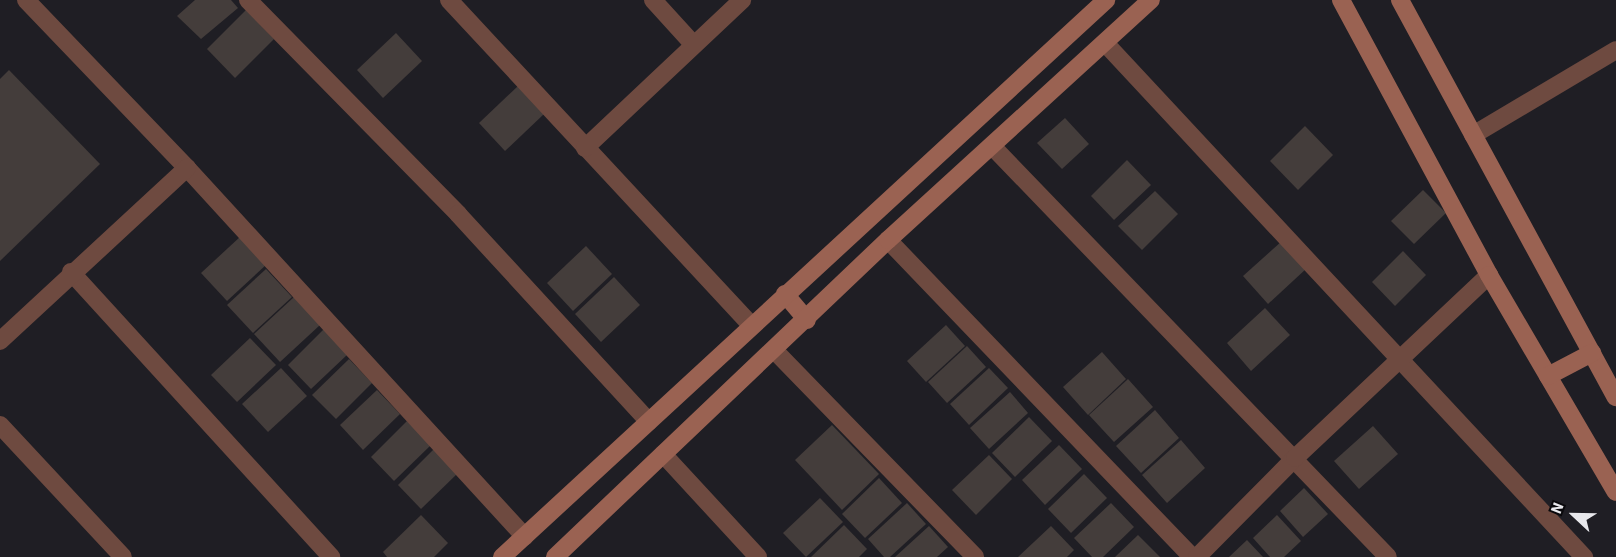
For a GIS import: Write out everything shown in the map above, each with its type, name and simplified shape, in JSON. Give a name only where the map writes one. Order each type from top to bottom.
[{"type":"street","points":[[26,0],[186,168],[525,537]]},
{"type":"street","points":[[248,0],[458,214],[649,422]]},
{"type":"street","points":[[449,0],[751,325]]},
{"type":"street","points":[[653,0],[693,44]]},
{"type":"street","points":[[585,148],[742,0]]},
{"type":"street","points":[[502,557],[1106,0]]},
{"type":"street","points":[[555,557],[775,351],[888,240],[993,147],[1151,0]]},
{"type":"street","points":[[1341,0],[1489,275],[1616,492]]},
{"type":"street","points":[[1400,0],[1616,397]]},
{"type":"street","points":[[1105,43],[1398,361],[1584,557]]},
{"type":"street","points":[[1473,135],[1616,50]]},
{"type":"street","points":[[993,147],[1388,557]]},
{"type":"street","points":[[0,341],[71,272],[186,168]]},
{"type":"street","points":[[888,240],[1192,557]]},
{"type":"street","points":[[71,272],[331,557]]},
{"type":"street","points":[[1197,557],[1295,458],[1489,275]]},
{"type":"street","points":[[785,294],[807,320]]},
{"type":"street","points":[[775,351],[975,557]]},
{"type":"street","points":[[1548,376],[1592,353]]},
{"type":"street","points":[[0,425],[123,557]]},
{"type":"street","points":[[663,454],[759,557]]},
{"type":"building","points":[[195,0],[231,0],[238,8],[201,39],[177,16]]},
{"type":"building","points":[[246,10],[274,39],[235,78],[207,49]]},
{"type":"building","points":[[396,33],[422,61],[383,98],[357,70]]},
{"type":"building","points":[[9,70],[100,164],[0,261],[0,79]]},
{"type":"building","points":[[518,86],[544,114],[505,151],[479,123]]},
{"type":"building","points":[[1065,118],[1089,144],[1062,169],[1037,143]]},
{"type":"building","points":[[1305,126],[1333,155],[1298,190],[1270,161]]},
{"type":"building","points":[[1127,160],[1151,185],[1114,220],[1091,196]]},
{"type":"building","points":[[1423,190],[1446,213],[1414,244],[1391,221]]},
{"type":"building","points":[[1155,191],[1178,214],[1142,250],[1118,226]]},
{"type":"building","points":[[241,236],[267,264],[227,301],[201,273]]},
{"type":"building","points":[[1282,241],[1307,268],[1268,304],[1243,276]]},
{"type":"building","points":[[586,246],[612,274],[573,311],[547,283]]},
{"type":"building","points":[[1403,251],[1426,275],[1395,306],[1372,282]]},
{"type":"building","points":[[266,269],[292,297],[253,333],[227,305]]},
{"type":"building","points":[[614,277],[640,305],[601,342],[575,314]]},
{"type":"building","points":[[294,297],[320,325],[280,362],[254,334]]},
{"type":"building","points":[[1265,308],[1290,335],[1251,371],[1227,343]]},
{"type":"building","points":[[946,325],[965,346],[926,382],[907,361]]},
{"type":"building","points":[[324,329],[348,354],[311,389],[288,365]]},
{"type":"building","points":[[250,338],[276,365],[237,402],[211,375]]},
{"type":"building","points":[[967,346],[986,367],[947,403],[928,382]]},
{"type":"building","points":[[1102,352],[1126,379],[1088,415],[1063,387]]},
{"type":"building","points":[[349,359],[372,383],[336,419],[312,395]]},
{"type":"building","points":[[281,368],[307,396],[268,432],[242,404]]},
{"type":"building","points":[[989,368],[1008,388],[969,425],[950,404]]},
{"type":"building","points":[[1128,379],[1153,407],[1114,442],[1089,415]]},
{"type":"building","points":[[377,390],[400,414],[363,450],[340,425]]},
{"type":"building","points":[[1010,392],[1028,413],[989,449],[970,428]]},
{"type":"building","points":[[1155,410],[1179,438],[1141,473],[1116,446]]},
{"type":"building","points":[[1029,417],[1052,441],[1015,477],[992,453]]},
{"type":"building","points":[[407,421],[431,445],[394,481],[371,457]]},
{"type":"building","points":[[832,425],[879,474],[842,510],[795,460]]},
{"type":"building","points":[[1373,426],[1398,454],[1359,489],[1334,461]]},
{"type":"building","points":[[1181,440],[1205,468],[1167,503],[1142,475]]},
{"type":"building","points":[[1059,445],[1082,469],[1045,505],[1022,480]]},
{"type":"building","points":[[434,449],[458,473],[421,509],[398,485]]},
{"type":"building","points":[[989,455],[1012,479],[976,515],[952,490]]},
{"type":"building","points":[[1084,474],[1107,498],[1071,533],[1048,509]]},
{"type":"building","points":[[879,478],[902,503],[865,538],[842,514]]},
{"type":"building","points":[[1304,488],[1328,514],[1303,537],[1280,511]]},
{"type":"building","points":[[820,498],[843,522],[806,557],[783,533]]},
{"type":"building","points":[[907,503],[926,524],[890,557],[884,557],[868,539]]},
{"type":"building","points":[[1111,503],[1134,527],[1103,557],[1092,557],[1074,538]]},
{"type":"building","points":[[421,515],[448,543],[434,557],[387,557],[383,552]]},
{"type":"building","points":[[1277,515],[1301,541],[1284,557],[1270,557],[1253,538]]},
{"type":"building","points":[[844,525],[867,549],[859,557],[811,557]]},
{"type":"building","points":[[929,526],[948,547],[937,557],[895,557]]},
{"type":"building","points":[[1051,526],[1074,550],[1067,557],[1018,557]]},
{"type":"building","points":[[1138,535],[1160,557],[1115,557]]},
{"type":"building","points":[[1247,540],[1263,557],[1229,557]]}]
